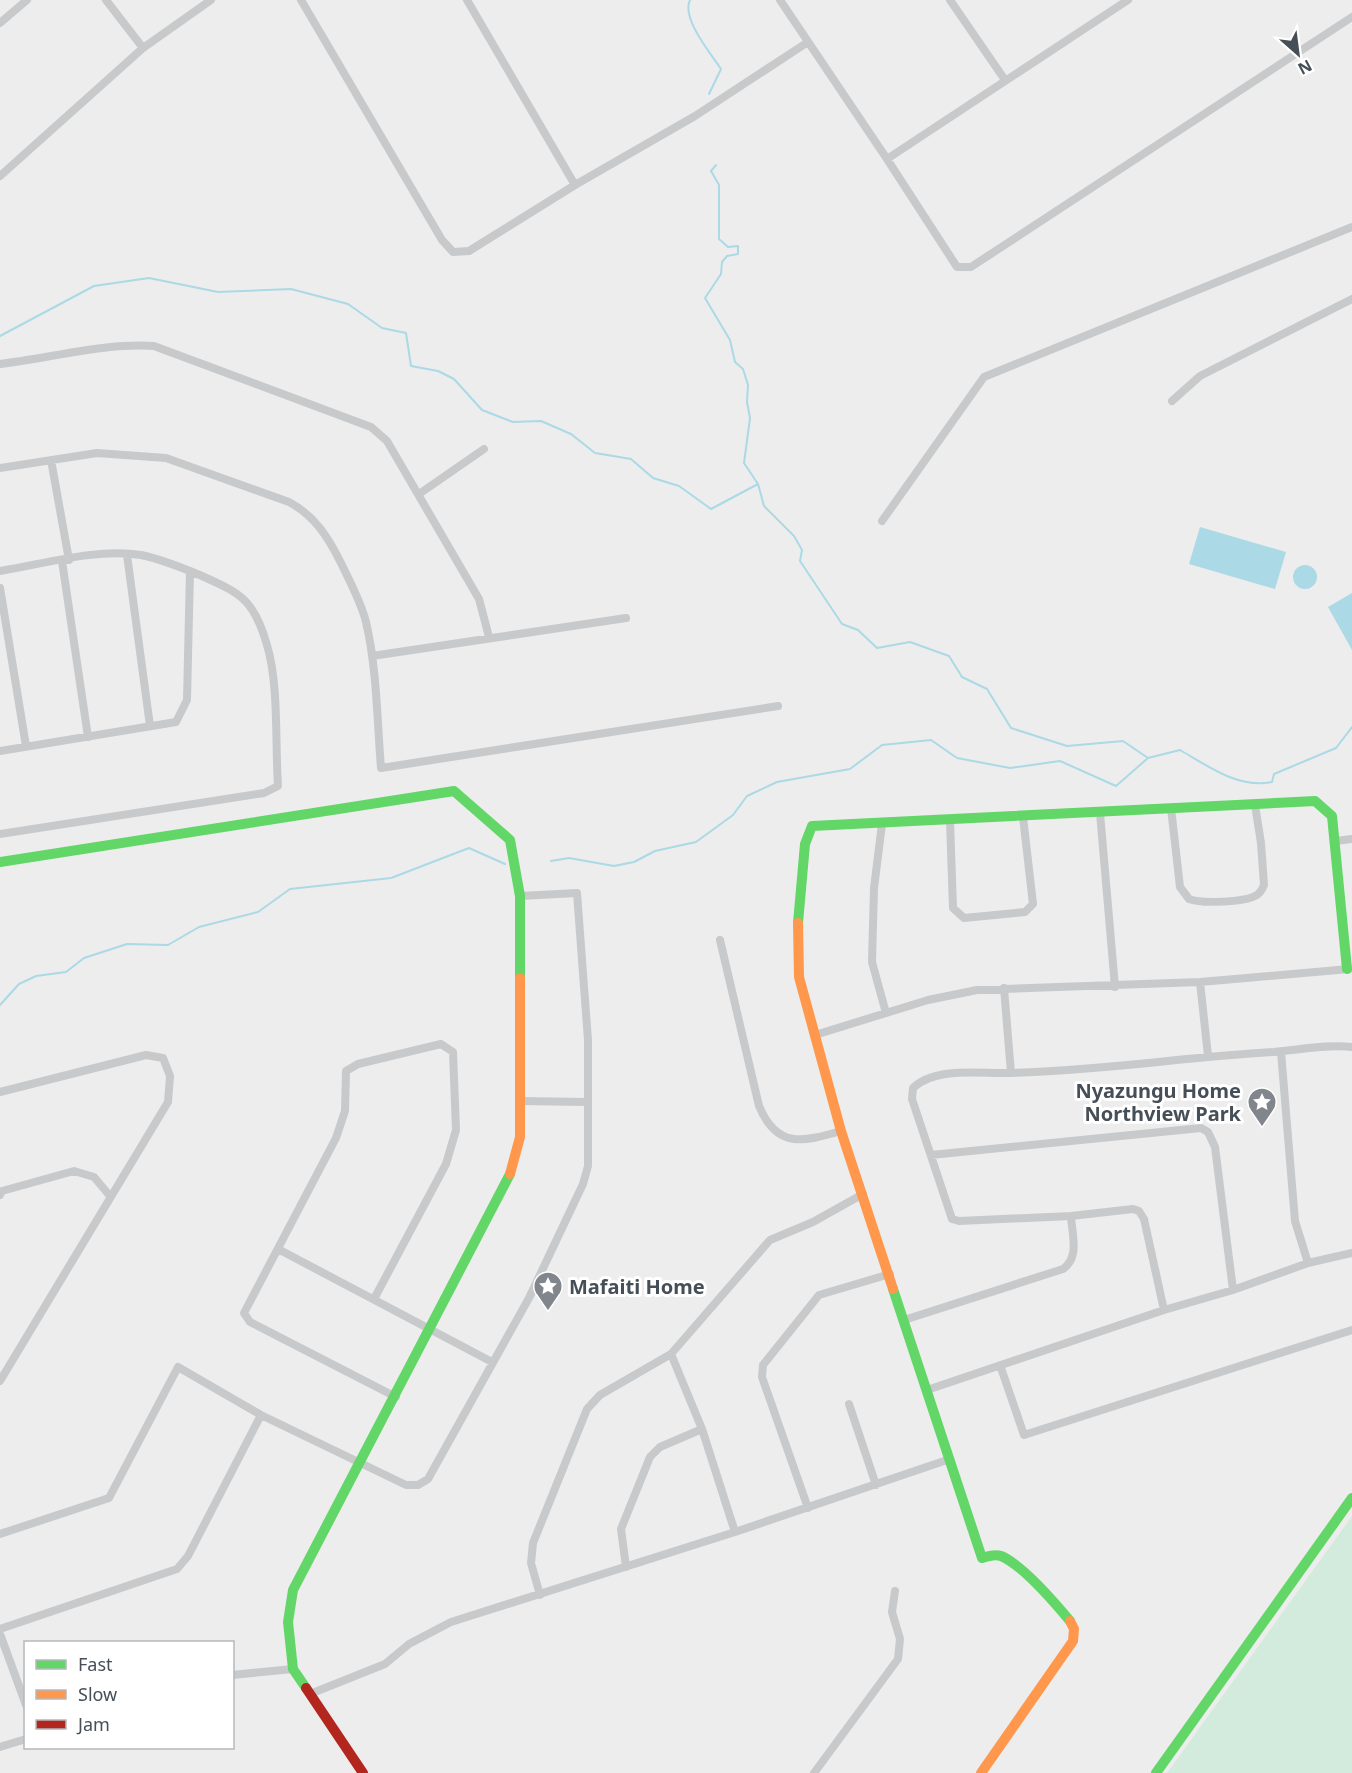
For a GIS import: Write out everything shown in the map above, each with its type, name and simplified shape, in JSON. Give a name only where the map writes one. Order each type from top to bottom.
[{"type":"street","points":[[0,23],[27,0]]},
{"type":"street","points":[[106,0],[143,48]]},
{"type":"street","points":[[0,176],[143,48],[210,0]]},
{"type":"street","points":[[301,0],[442,240],[453,252],[469,251],[575,184],[695,116],[808,42]]},
{"type":"street","points":[[467,0],[575,184]]},
{"type":"street","points":[[780,0],[957,267],[970,267],[1352,17]]},
{"type":"street","points":[[951,0],[1005,80]]},
{"type":"street","points":[[887,159],[1128,0]]},
{"type":"street","points":[[882,521],[984,377],[1352,227]]},
{"type":"street","points":[[1172,401],[1200,376],[1352,299]]},
{"type":"street","points":[[0,364],[133,345],[154,346],[371,427],[387,441],[479,599],[489,636]]},
{"type":"street","points":[[419,494],[484,449]]},
{"type":"street","points":[[0,468],[116,452],[166,458],[289,502],[304,510],[331,544],[355,592],[365,621],[372,656],[381,768],[778,706]]},
{"type":"street","points":[[51,460],[88,737]]},
{"type":"street","points":[[127,555],[150,726]]},
{"type":"street","points":[[0,571],[65,561],[127,555],[144,556],[190,571],[238,592],[251,606],[261,625],[272,667],[278,786],[264,793],[0,834]]},
{"type":"street","points":[[0,751],[176,722],[187,700],[190,571]]},
{"type":"street","points":[[0,588],[26,746]]},
{"type":"street","points":[[372,656],[489,636],[626,618]]},
{"type":"street","points":[[0,862],[454,790],[510,840],[520,896],[520,1137],[514,1167],[396,1397],[293,1590],[288,1622],[292,1669],[363,1773]]},
{"type":"street","points":[[815,1035],[947,995],[1004,988],[1115,987],[1200,982],[1349,969],[1332,816],[1315,801],[950,821],[812,826],[805,843],[798,915],[799,977],[841,1131],[982,1558],[996,1555],[1005,1558],[1036,1585],[1064,1615],[1075,1634],[1073,1641],[981,1773]]},
{"type":"street","points":[[1171,808],[1180,886],[1189,899],[1211,902],[1254,897],[1264,885],[1262,843],[1255,805]]},
{"type":"street","points":[[1100,813],[1115,987]]},
{"type":"street","points":[[950,821],[953,908],[964,918],[1025,912],[1033,904],[1023,817]]},
{"type":"street","points":[[882,824],[874,888],[872,956],[886,1013]]},
{"type":"street","points":[[1335,841],[1352,839]]},
{"type":"street","points":[[0,1534],[109,1498],[178,1368],[261,1414],[405,1485],[418,1485],[428,1479],[529,1298],[583,1184],[590,1148],[587,1102],[588,1040],[577,893],[520,896]]},
{"type":"street","points":[[720,940],[759,1106],[770,1126],[784,1137],[803,1141],[841,1131]]},
{"type":"street","points":[[1200,982],[1208,1056]]},
{"type":"street","points":[[1004,988],[1011,1073]]},
{"type":"street","points":[[374,1299],[446,1164],[454,1142],[456,1130],[453,1052],[449,1047],[438,1043],[348,1069],[345,1074],[345,1111],[336,1138],[244,1313],[248,1320],[396,1397]]},
{"type":"street","points":[[1164,1310],[1144,1219],[1139,1211],[1133,1209],[1071,1216],[955,1220],[950,1215],[912,1099],[915,1086],[954,1073],[1011,1073],[1208,1056],[1352,1047]]},
{"type":"street","points":[[1281,1052],[1295,1221],[1308,1263]]},
{"type":"street","points":[[0,1092],[146,1055],[163,1058],[170,1076],[168,1102],[0,1381]]},
{"type":"street","points":[[519,1101],[587,1102]]},
{"type":"street","points":[[931,1155],[1201,1128],[1208,1132],[1215,1146],[1233,1290]]},
{"type":"street","points":[[0,1195],[2,1191],[74,1171],[94,1178],[110,1196]]},
{"type":"street","points":[[540,1595],[531,1563],[533,1543],[587,1409],[600,1395],[671,1354],[770,1240],[813,1222],[863,1194]]},
{"type":"street","points":[[904,1320],[1070,1265],[1074,1253],[1071,1216]]},
{"type":"street","points":[[278,1249],[492,1362]]},
{"type":"street","points":[[927,1390],[1164,1310],[1233,1290],[1308,1263],[1352,1253]]},
{"type":"street","points":[[808,1508],[762,1377],[763,1365],[819,1295],[890,1275]]},
{"type":"street","points":[[1000,1365],[1024,1436],[1352,1329]]},
{"type":"street","points":[[671,1354],[702,1429],[735,1532]]},
{"type":"street","points":[[849,1404],[876,1485]]},
{"type":"street","points":[[0,1629],[177,1569],[188,1556],[261,1414]]},
{"type":"street","points":[[626,1567],[621,1529],[650,1456],[660,1447],[702,1429]]},
{"type":"street","points":[[310,1694],[385,1664],[409,1644],[451,1622],[735,1532],[950,1459]]},
{"type":"street","points":[[1156,1773],[1241,1658],[1259,1626],[1352,1498]]},
{"type":"street","points":[[814,1773],[898,1659],[900,1640],[892,1612],[896,1591]]},
{"type":"street","points":[[0,1634],[24,1700]]},
{"type":"street","points":[[234,1675],[292,1669]]},
{"type":"street","points":[[0,1747],[24,1741]]},
{"type":"green space","points":[[1352,1516],[1352,1773],[1167,1773]]},
{"type":"water","points":[[1200,527],[1286,552],[1275,589],[1189,564]]},
{"type":"water","points":[[1305,565],[1314,568],[1317,577],[1314,586],[1305,589],[1296,586],[1293,577],[1296,568]]},
{"type":"water","points":[[1352,593],[1352,650],[1328,607]]},
{"type":"waterway","points":[[690,0],[688,8],[693,26],[721,69],[709,94]]},
{"type":"waterway","points":[[716,165],[711,171],[719,185],[719,239],[728,247],[738,246],[738,254],[727,256],[722,262],[721,274],[705,298],[730,340],[735,362],[743,369],[748,385],[747,402],[750,418],[744,463],[758,484],[764,506],[794,536],[802,550],[800,561],[842,624],[858,630],[877,648],[910,642],[949,656],[962,677],[987,689],[1011,728],[1067,746],[1123,741],[1148,758],[1180,750],[1224,775],[1259,783],[1272,782],[1274,774],[1336,748],[1352,727]]},
{"type":"waterway","points":[[0,336],[94,286],[149,278],[218,292],[291,289],[348,304],[382,328],[406,333],[411,366],[438,371],[454,379],[482,410],[513,422],[541,421],[571,434],[595,453],[631,459],[653,478],[679,486],[711,509],[758,484]]},
{"type":"waterway","points":[[551,861],[569,858],[614,866],[634,862],[655,851],[696,842],[733,815],[747,796],[777,782],[850,769],[882,745],[931,740],[957,758],[1010,768],[1060,761],[1116,786],[1148,758]]},
{"type":"waterway","points":[[0,1005],[19,984],[36,976],[66,972],[84,958],[127,944],[168,945],[199,927],[258,912],[290,889],[391,878],[469,848],[505,864]]},
{"type":"traffic: fast","points":[[0,862],[454,791],[510,840],[520,896],[520,978]]},
{"type":"traffic: fast","points":[[798,923],[805,844],[812,826],[1315,801],[1332,816],[1347,969]]},
{"type":"traffic: fast","points":[[306,1688],[293,1669],[288,1622],[293,1590],[510,1174]]},
{"type":"traffic: fast","points":[[893,1289],[982,1558],[1001,1556],[1019,1567],[1070,1621]]},
{"type":"traffic: fast","points":[[1156,1773],[1352,1498]]},
{"type":"traffic: slow","points":[[798,923],[799,977],[841,1131],[893,1289]]},
{"type":"traffic: slow","points":[[510,1174],[520,1137],[520,978]]},
{"type":"traffic: slow","points":[[981,1773],[1073,1641],[1074,1629],[1070,1621]]},
{"type":"traffic: jam","points":[[306,1688],[363,1773]]},
{"type":"place","name":"Nyazungu Home Northview Park","points":[[1262,1128]]},
{"type":"place","name":"Mafaiti Home","points":[[548,1312]]}]
